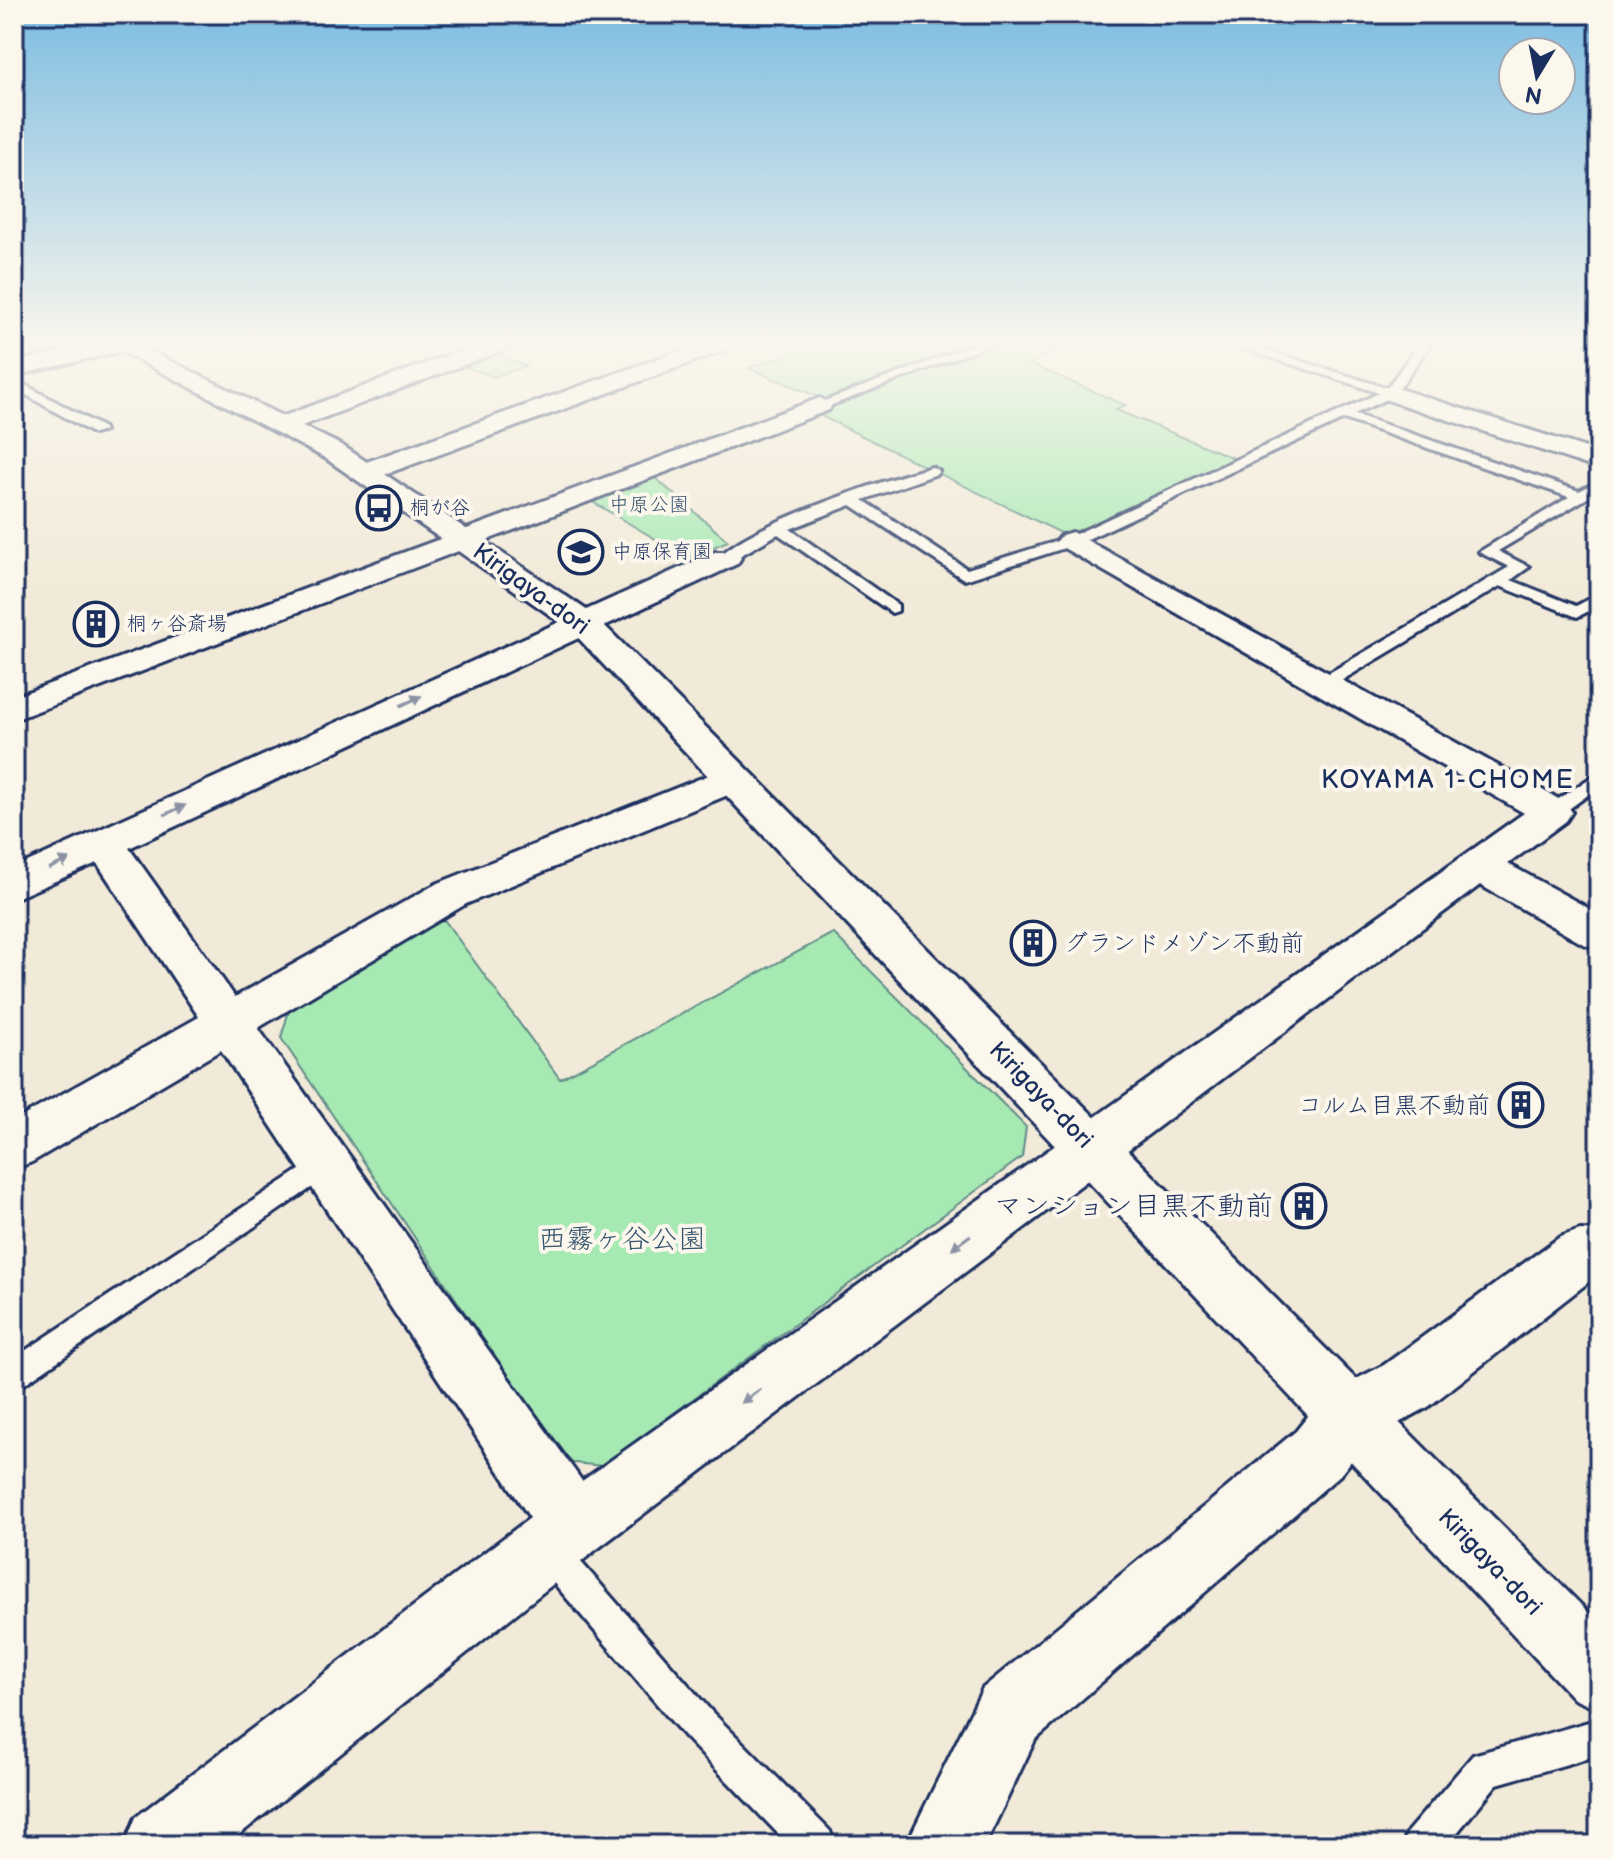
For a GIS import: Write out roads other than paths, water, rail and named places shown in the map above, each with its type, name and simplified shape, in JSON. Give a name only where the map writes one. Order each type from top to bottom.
[{"type":"street","name":"Kirigaya-dori","points":[[292,431],[365,472],[582,622],[1091,1147],[1347,1417],[1599,1674]]},
{"type":"street","points":[[365,472],[475,431]]},
{"type":"street","points":[[14,709],[751,431]]},
{"type":"street","points":[[1506,431],[1599,461]]},
{"type":"street","points":[[164,1845],[560,1536],[1552,812],[1072,541]]},
{"type":"street","points":[[14,885],[726,558]]},
{"type":"street","points":[[14,1147],[451,894],[733,779]]},
{"type":"street","points":[[104,843],[324,1165],[560,1536]]},
{"type":"street","points":[[1478,866],[1599,933]]},
{"type":"street","points":[[945,1845],[1009,1714],[1318,1453],[1347,1417],[1406,1386],[1580,1255],[1599,1256]]},
{"type":"lane","points":[[853,500],[965,575],[1072,541],[1310,431]]},
{"type":"lane","points":[[1390,431],[1580,496]]},
{"type":"lane","points":[[726,558],[733,550],[781,529],[932,471]]},
{"type":"lane","points":[[1323,684],[1521,567],[1487,552],[1599,485]]},
{"type":"lane","points":[[781,529],[892,608]]},
{"type":"lane","points":[[1498,580],[1577,612],[1599,599]]},
{"type":"lane","points":[[1552,812],[1599,778]]},
{"type":"lane","points":[[14,1376],[324,1165]]},
{"type":"lane","points":[[560,1536],[698,1724],[816,1845]]},
{"type":"lane","points":[[1422,1845],[1486,1768],[1599,1737]]},
{"type":"place","name":"桐が谷","points":[[379,508]]},
{"type":"place","name":"中原保育園","points":[[581,552]]},
{"type":"place","name":"桐ヶ谷斎場","points":[[96,624]]},
{"type":"place","name":"グランドメゾン不動前","points":[[1033,943]]},
{"type":"place","name":"コルム目黒不動前","points":[[1521,1105]]},
{"type":"place","name":"マンション目黒不動前","points":[[1304,1206]]},
{"type":"district","name":"KOYAMA 1-CHOME","points":[[1448,780]]},
{"type":"park label","name":"中原公園","points":[[649,505]]},
{"type":"park label","name":"西霧ヶ谷公園","points":[[622,1239]]}]
